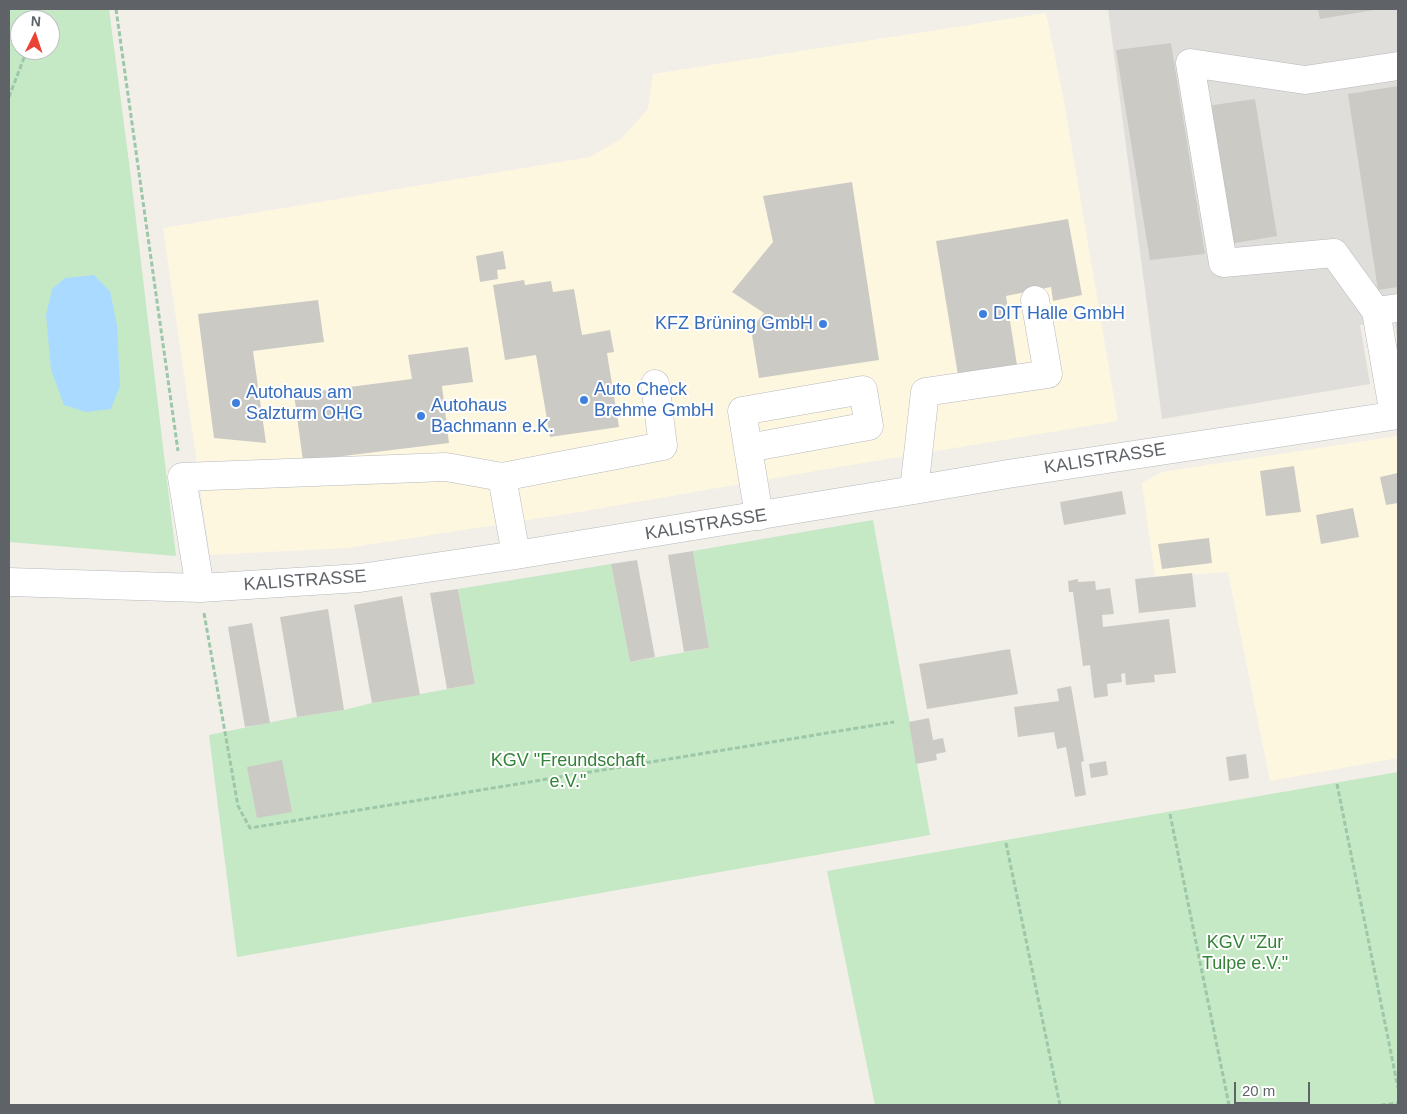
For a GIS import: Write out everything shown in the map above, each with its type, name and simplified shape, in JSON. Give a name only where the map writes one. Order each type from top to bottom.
[{"type":"street","points":[[1396,415],[1387,310],[1334,253],[1223,263],[1190,63],[1305,80],[1398,66]]},
{"type":"street","points":[[914,490],[925,392],[1048,374],[1035,300]]},
{"type":"street","points":[[200,588],[182,476],[446,467],[502,477],[663,446],[655,384]]},
{"type":"street","name":"KALISTRASSE","points":[[9,582],[200,588],[360,578],[759,516],[1008,474],[1396,415]]},
{"type":"street","points":[[748,448],[759,516]]},
{"type":"street","points":[[502,477],[516,555]]},
{"type":"path","points":[[116,9],[182,476]]},
{"type":"path","points":[[9,97],[23,60]]},
{"type":"path","points":[[200,588],[238,806],[250,828],[894,722]]},
{"type":"path","points":[[1337,784],[1398,1088]]},
{"type":"path","points":[[1170,814],[1229,1105]]},
{"type":"path","points":[[1006,843],[1060,1105]]},
{"type":"path","points":[[1381,1105],[1398,1103]]},
{"type":"shaded area","points":[[1108,9],[1398,9],[1398,341],[1394,320],[1360,325],[1370,384],[1162,419]]},
{"type":"shaded area","points":[[1046,13],[1063,96],[1118,421],[573,513],[347,548],[210,555],[163,228],[590,157],[621,139],[648,109],[653,74]]},
{"type":"shaded area","points":[[1398,436],[1398,758],[1270,781],[1228,572],[1155,577],[1142,483],[1162,472]]},
{"type":"green space","points":[[9,9],[109,9],[176,556],[9,542]]},
{"type":"green space","name":"KGV \"Freundschaft e.V.\"","points":[[873,520],[930,835],[237,957],[209,735],[475,684],[458,589],[611,564],[630,662],[709,648],[693,551]]},
{"type":"green space","name":"KGV \"Zur Tulpe e.V.\"","points":[[1398,772],[1398,1105],[875,1105],[827,871]]},
{"type":"water","points":[[94,275],[110,291],[117,325],[120,386],[111,409],[86,412],[64,405],[51,370],[46,315],[52,289],[65,278]]},
{"type":"building","points":[[1318,9],[1374,9],[1374,10],[1320,19]]},
{"type":"building","points":[[1171,43],[1205,254],[1150,260],[1116,50]]},
{"type":"building","points":[[1398,86],[1398,287],[1378,290],[1348,94]]},
{"type":"building","points":[[1255,99],[1277,236],[1229,244],[1207,106]]},
{"type":"building","points":[[852,182],[879,360],[759,378],[751,329],[764,313],[732,292],[773,242],[763,196]]},
{"type":"building","points":[[1068,219],[1082,295],[1053,301],[1051,287],[1006,296],[1017,365],[958,375],[936,241]]},
{"type":"building","points":[[503,251],[506,269],[497,270],[498,279],[480,282],[476,256]]},
{"type":"building","points":[[524,280],[525,285],[551,281],[553,292],[574,289],[582,335],[610,330],[614,352],[607,353],[619,427],[550,437],[536,355],[505,360],[493,285]]},
{"type":"building","points":[[318,300],[324,342],[253,351],[266,443],[214,438],[198,314]]},
{"type":"building","points":[[468,347],[473,382],[442,386],[449,443],[303,461],[294,394],[412,379],[408,355]]},
{"type":"building","points":[[1294,466],[1301,512],[1266,516],[1260,471]]},
{"type":"building","points":[[1398,473],[1398,503],[1386,505],[1380,477]]},
{"type":"building","points":[[1122,491],[1126,514],[1064,525],[1060,502]]},
{"type":"building","points":[[1353,508],[1359,537],[1321,544],[1316,515]]},
{"type":"building","points":[[1209,538],[1212,563],[1162,569],[1158,544]]},
{"type":"building","points":[[693,551],[709,648],[684,652],[668,555]]},
{"type":"building","points":[[637,560],[655,657],[630,662],[611,564]]},
{"type":"building","points":[[1192,573],[1196,607],[1139,613],[1135,579]]},
{"type":"building","points":[[1078,579],[1078,582],[1095,581],[1096,590],[1110,588],[1114,614],[1102,615],[1103,627],[1169,619],[1176,673],[1154,675],[1155,682],[1126,685],[1125,673],[1121,674],[1122,682],[1107,684],[1108,696],[1094,698],[1090,665],[1083,666],[1073,592],[1069,592],[1068,581]]},
{"type":"building","points":[[458,589],[475,684],[447,689],[430,593]]},
{"type":"building","points":[[402,596],[420,695],[372,703],[354,605]]},
{"type":"building","points":[[328,609],[344,710],[297,717],[280,617]]},
{"type":"building","points":[[252,623],[270,723],[245,727],[228,627]]},
{"type":"building","points":[[1010,649],[1018,694],[927,709],[919,664]]},
{"type":"building","points":[[1071,686],[1084,761],[1081,762],[1086,795],[1075,797],[1066,747],[1057,749],[1054,732],[1018,737],[1014,707],[1059,701],[1057,689]]},
{"type":"building","points":[[929,718],[933,740],[943,738],[946,752],[936,754],[937,760],[916,764],[909,722]]},
{"type":"building","points":[[1246,754],[1249,778],[1229,781],[1226,757]]},
{"type":"building","points":[[282,760],[292,812],[257,818],[247,767]]},
{"type":"building","points":[[1106,761],[1108,775],[1091,778],[1089,764]]},
{"type":"place","name":"DIT Halle GmbH","points":[[983,314]]},
{"type":"place","name":"KFZ Brüning GmbH","points":[[823,324]]},
{"type":"place","name":"Auto Check Brehme GmbH","points":[[584,400]]},
{"type":"place","name":"Autohaus am Salzturm OHG","points":[[236,403]]},
{"type":"place","name":"Autohaus Bachmann e.K.","points":[[421,416]]}]
